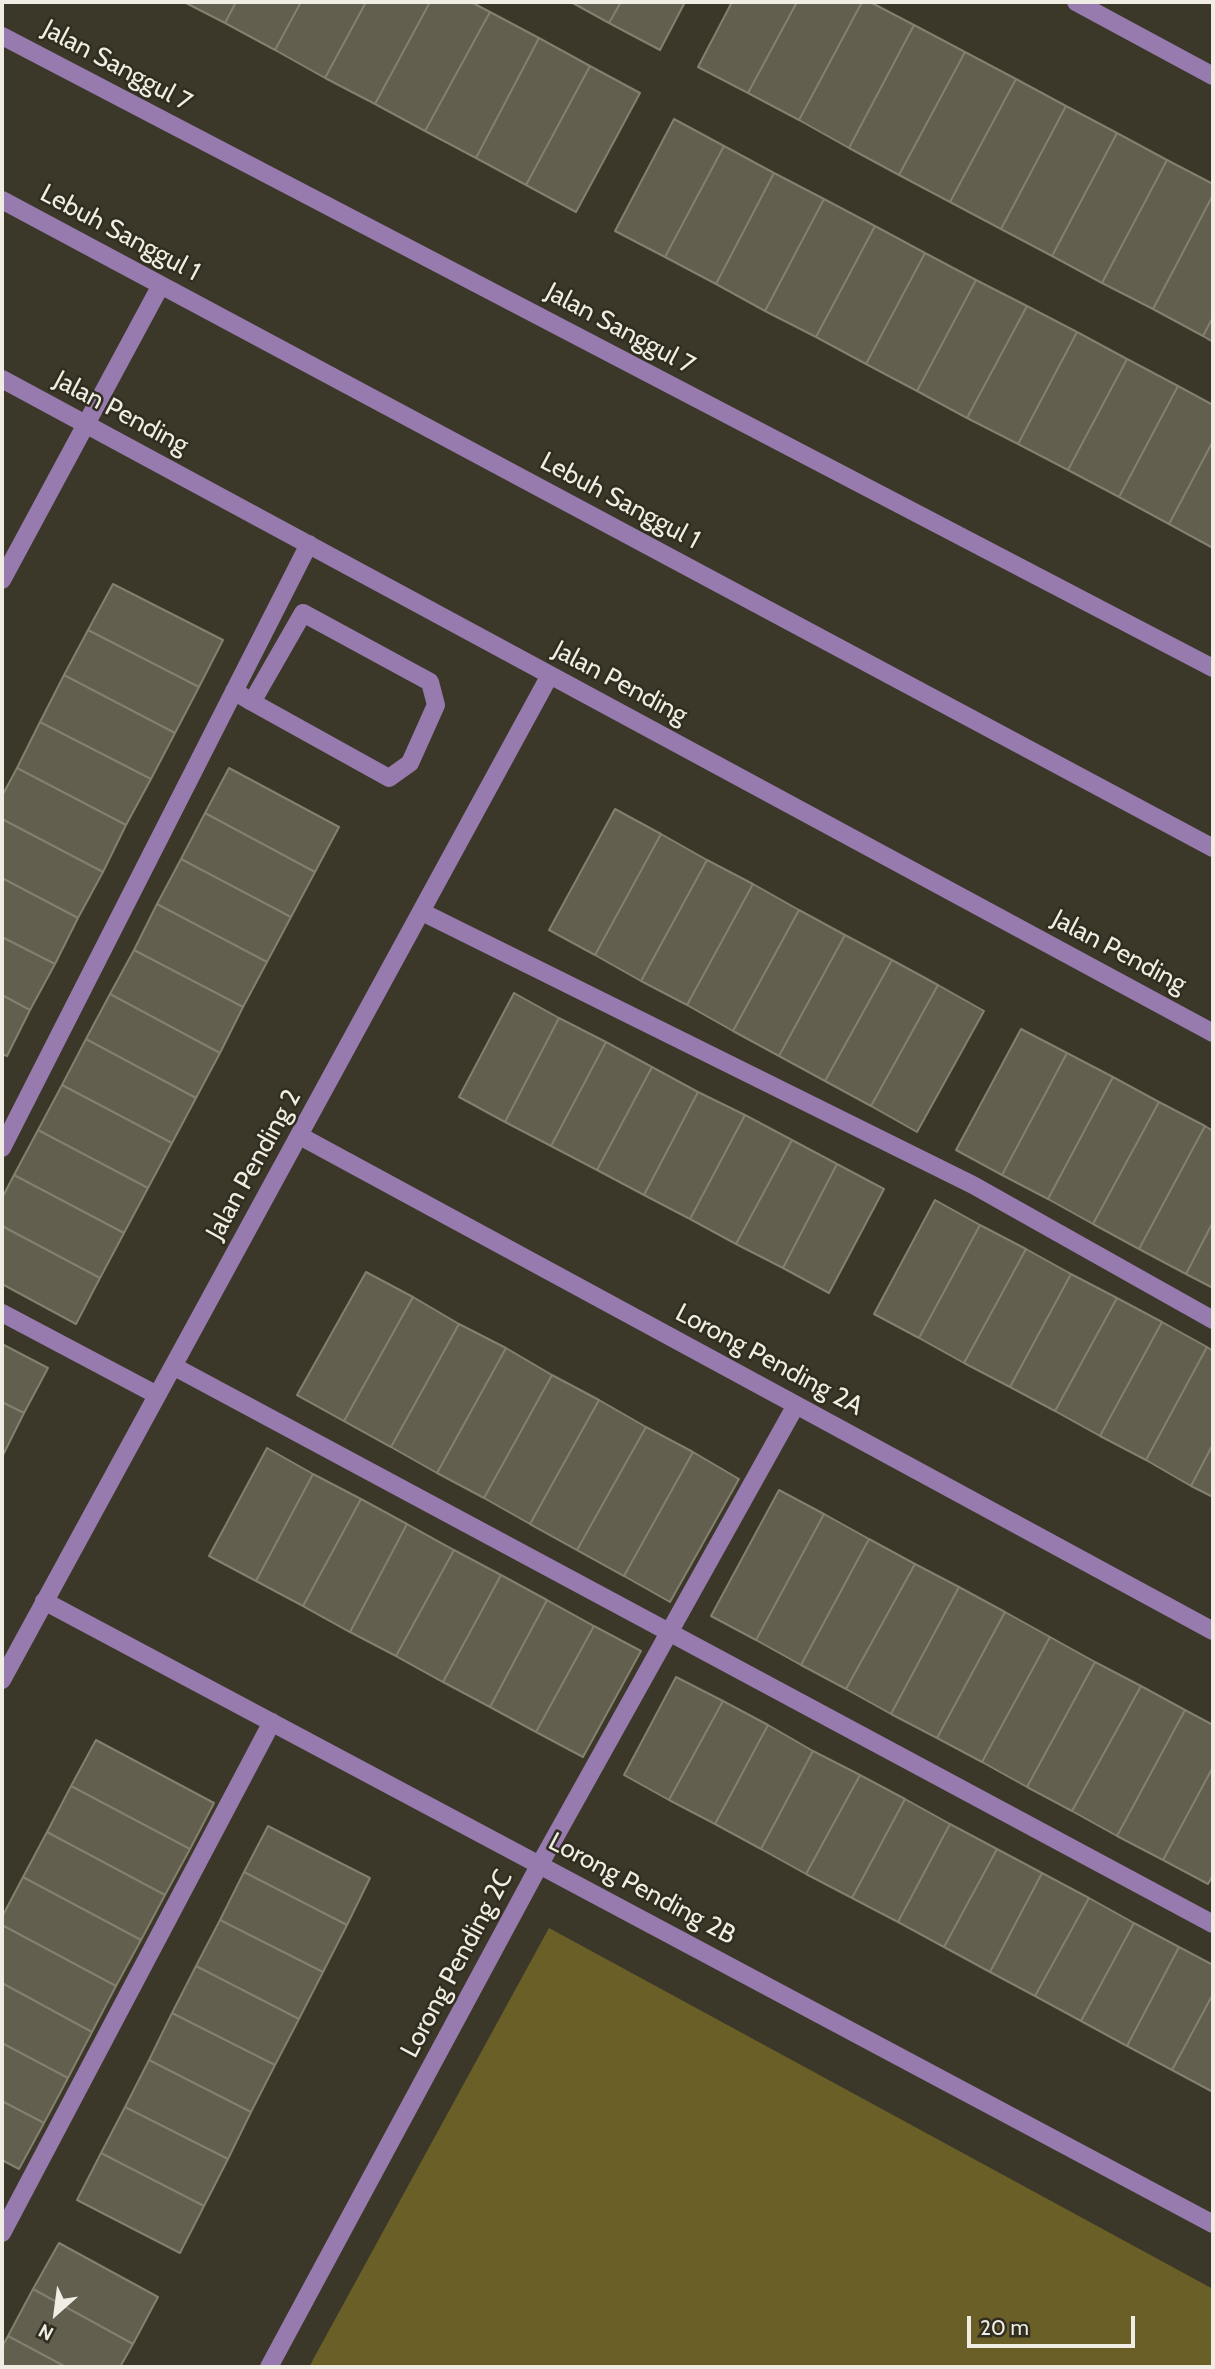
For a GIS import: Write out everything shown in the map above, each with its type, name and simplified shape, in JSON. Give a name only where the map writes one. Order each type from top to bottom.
[{"type":"street","points":[[1076,2],[1213,76]]},
{"type":"street","name":"Jalan Sanggul 7","points":[[2,36],[1213,668]]},
{"type":"street","name":"Lebuh Sanggul 1","points":[[2,200],[1213,848]]},
{"type":"street","points":[[2,580],[161,285]]},
{"type":"street","name":"Jalan Pending","points":[[2,379],[1213,1033]]},
{"type":"street","points":[[2,1148],[309,544]]},
{"type":"street","points":[[234,691],[251,702],[389,778],[410,763],[436,705],[430,682],[303,613],[251,702]]},
{"type":"street","name":"Jalan Pending 2","points":[[2,1680],[550,675]]},
{"type":"street","points":[[422,912],[973,1185],[1213,1320]]},
{"type":"street","name":"Lorong Pending 2A","points":[[300,1136],[1213,1631]]},
{"type":"street","points":[[2,1313],[157,1395]]},
{"type":"street","points":[[173,1366],[1213,1924]]},
{"type":"street","name":"Lorong Pending 2C","points":[[270,2367],[540,1864],[672,1633],[796,1405]]},
{"type":"street","name":"Lorong Pending 2B","points":[[44,1601],[1213,2224]]},
{"type":"street","points":[[2,2232],[272,1722]]},
{"type":"shaded area","points":[[549,1928],[1213,2289],[1213,2367],[309,2367]]},
{"type":"building","points":[[184,2],[236,2],[225,23]]},
{"type":"building","points":[[236,2],[301,2],[275,50],[225,23]]},
{"type":"building","points":[[301,2],[366,2],[325,78],[275,50]]},
{"type":"building","points":[[366,2],[430,2],[375,104],[325,78]]},
{"type":"building","points":[[430,2],[471,2],[490,12],[425,131],[375,104]]},
{"type":"building","points":[[571,2],[621,2],[609,23]]},
{"type":"building","points":[[621,2],[685,2],[660,50],[609,23]]},
{"type":"building","points":[[732,2],[797,2],[748,93],[698,67]]},
{"type":"building","points":[[797,2],[862,2],[799,120],[748,93]]},
{"type":"building","points":[[862,2],[870,2],[914,25],[849,148],[799,120]]},
{"type":"building","points":[[490,12],[539,38],[476,158],[425,131]]},
{"type":"building","points":[[914,25],[965,52],[899,175],[849,148]]},
{"type":"building","points":[[539,38],[590,66],[526,185],[476,158]]},
{"type":"building","points":[[965,52],[1016,79],[950,202],[899,175]]},
{"type":"building","points":[[590,66],[640,93],[576,212],[526,185]]},
{"type":"building","points":[[1016,79],[1066,106],[1001,229],[950,202]]},
{"type":"building","points":[[1066,106],[1117,133],[1052,256],[1001,229]]},
{"type":"building","points":[[674,119],[724,146],[665,257],[615,231]]},
{"type":"building","points":[[1117,133],[1167,160],[1102,283],[1052,256]]},
{"type":"building","points":[[724,146],[774,173],[716,284],[665,257]]},
{"type":"building","points":[[1167,160],[1213,184],[1213,195],[1153,309],[1102,283]]},
{"type":"building","points":[[774,173],[824,199],[765,311],[716,284]]},
{"type":"building","points":[[1213,195],[1213,317],[1203,336],[1153,309]]},
{"type":"building","points":[[824,199],[875,226],[816,337],[765,311]]},
{"type":"building","points":[[875,226],[925,253],[866,364],[816,337]]},
{"type":"building","points":[[925,253],[976,280],[917,391],[866,364]]},
{"type":"building","points":[[976,280],[1027,306],[967,418],[917,391]]},
{"type":"building","points":[[1027,306],[1077,332],[1018,444],[967,418]]},
{"type":"building","points":[[1213,317],[1213,342],[1203,336]]},
{"type":"building","points":[[1077,332],[1127,359],[1068,470],[1018,444]]},
{"type":"building","points":[[1127,359],[1178,386],[1119,497],[1068,470]]},
{"type":"building","points":[[1178,386],[1213,405],[1213,441],[1169,524],[1119,497]]},
{"type":"building","points":[[1213,441],[1213,548],[1169,524]]},
{"type":"building","points":[[113,584],[223,640],[199,687],[88,630]]},
{"type":"building","points":[[88,630],[199,687],[175,733],[64,675]]},
{"type":"building","points":[[64,675],[175,733],[151,779],[40,722]]},
{"type":"building","points":[[40,722],[151,779],[126,825],[17,768]]},
{"type":"building","points":[[17,768],[126,825],[103,872],[2,819],[2,796]]},
{"type":"building","points":[[229,768],[339,827],[315,872],[205,813]]},
{"type":"building","points":[[615,809],[661,834],[595,955],[549,930]]},
{"type":"building","points":[[205,813],[315,872],[291,917],[181,859]]},
{"type":"building","points":[[2,819],[103,872],[78,918],[2,878]]},
{"type":"building","points":[[661,834],[707,860],[641,981],[595,955]]},
{"type":"building","points":[[181,859],[291,917],[267,962],[157,904]]},
{"type":"building","points":[[707,860],[753,884],[687,1005],[641,981]]},
{"type":"building","points":[[2,878],[78,918],[55,964],[2,937]]},
{"type":"building","points":[[753,884],[799,910],[733,1031],[687,1005]]},
{"type":"building","points":[[157,904],[267,962],[243,1007],[134,950]]},
{"type":"building","points":[[799,910],[845,935],[779,1056],[733,1031]]},
{"type":"building","points":[[845,935],[892,960],[825,1081],[779,1056]]},
{"type":"building","points":[[2,937],[55,964],[30,1010],[2,995]]},
{"type":"building","points":[[134,950],[243,1007],[220,1053],[110,994]]},
{"type":"building","points":[[892,960],[938,985],[871,1106],[825,1081]]},
{"type":"building","points":[[938,985],[984,1011],[917,1132],[871,1106]]},
{"type":"building","points":[[514,993],[559,1018],[505,1122],[459,1097]]},
{"type":"building","points":[[110,994],[220,1053],[196,1098],[86,1039]]},
{"type":"building","points":[[2,995],[30,1010],[7,1056],[2,1054]]},
{"type":"building","points":[[559,1018],[606,1042],[551,1146],[505,1122]]},
{"type":"building","points":[[1021,1029],[1067,1053],[1002,1175],[956,1150]]},
{"type":"building","points":[[86,1039],[196,1098],[172,1143],[62,1085]]},
{"type":"building","points":[[606,1042],[652,1067],[597,1170],[551,1146]]},
{"type":"building","points":[[1067,1053],[1113,1077],[1048,1199],[1002,1175]]},
{"type":"building","points":[[652,1067],[698,1092],[644,1195],[597,1170]]},
{"type":"building","points":[[1113,1077],[1159,1102],[1093,1224],[1048,1199]]},
{"type":"building","points":[[62,1085],[172,1143],[148,1188],[38,1130]]},
{"type":"building","points":[[698,1092],[745,1115],[690,1219],[644,1195]]},
{"type":"building","points":[[1159,1102],[1205,1126],[1139,1249],[1093,1224]]},
{"type":"building","points":[[745,1115],[792,1140],[736,1244],[690,1219]]},
{"type":"building","points":[[1205,1126],[1213,1131],[1213,1222],[1186,1274],[1139,1249]]},
{"type":"building","points":[[38,1130],[148,1188],[124,1233],[14,1175]]},
{"type":"building","points":[[792,1140],[837,1164],[783,1268],[736,1244]]},
{"type":"building","points":[[837,1164],[884,1189],[829,1293],[783,1268]]},
{"type":"building","points":[[14,1175],[124,1233],[100,1278],[2,1226],[2,1198]]},
{"type":"building","points":[[935,1200],[980,1225],[919,1338],[874,1314]]},
{"type":"building","points":[[1213,1222],[1213,1288],[1186,1274]]},
{"type":"building","points":[[980,1225],[1026,1249],[964,1363],[919,1338]]},
{"type":"building","points":[[2,1226],[100,1278],[76,1324],[2,1284]]},
{"type":"building","points":[[1026,1249],[1071,1274],[1010,1387],[964,1363]]},
{"type":"building","points":[[366,1272],[413,1297],[344,1421],[297,1395]]},
{"type":"building","points":[[1071,1274],[1117,1298],[1055,1411],[1010,1387]]},
{"type":"building","points":[[413,1297],[459,1324],[391,1447],[344,1421]]},
{"type":"building","points":[[1117,1298],[1162,1322],[1100,1436],[1055,1411]]},
{"type":"building","points":[[1162,1322],[1207,1347],[1146,1460],[1100,1436]]},
{"type":"building","points":[[459,1324],[506,1348],[437,1473],[391,1447]]},
{"type":"building","points":[[2,1344],[48,1368],[24,1413],[2,1402]]},
{"type":"building","points":[[1207,1347],[1213,1351],[1213,1444],[1191,1486],[1146,1460]]},
{"type":"building","points":[[506,1348],[552,1375],[484,1498],[437,1473]]},
{"type":"building","points":[[552,1375],[599,1400],[530,1524],[484,1498]]},
{"type":"building","points":[[599,1400],[646,1427],[577,1550],[530,1524]]},
{"type":"building","points":[[2,1402],[24,1413],[2,1457]]},
{"type":"building","points":[[646,1427],[693,1452],[624,1576],[577,1550]]},
{"type":"building","points":[[1213,1444],[1213,1497],[1191,1486]]},
{"type":"building","points":[[267,1448],[313,1474],[256,1581],[209,1556]]},
{"type":"building","points":[[693,1452],[739,1479],[670,1602],[624,1576]]},
{"type":"building","points":[[313,1474],[361,1499],[303,1606],[256,1581]]},
{"type":"building","points":[[779,1490],[824,1514],[756,1640],[711,1616]]},
{"type":"building","points":[[361,1499],[407,1524],[350,1632],[303,1606]]},
{"type":"building","points":[[824,1514],[869,1539],[801,1665],[756,1640]]},
{"type":"building","points":[[407,1524],[454,1550],[396,1656],[350,1632]]},
{"type":"building","points":[[869,1539],[915,1564],[846,1689],[801,1665]]},
{"type":"building","points":[[454,1550],[501,1575],[443,1682],[396,1656]]},
{"type":"building","points":[[915,1564],[959,1587],[891,1714],[846,1689]]},
{"type":"building","points":[[501,1575],[547,1600],[490,1707],[443,1682]]},
{"type":"building","points":[[959,1587],[1005,1612],[937,1738],[891,1714]]},
{"type":"building","points":[[547,1600],[594,1626],[536,1732],[490,1707]]},
{"type":"building","points":[[1005,1612],[1050,1637],[982,1762],[937,1738]]},
{"type":"building","points":[[594,1626],[641,1651],[583,1757],[536,1732]]},
{"type":"building","points":[[1050,1637],[1095,1662],[1027,1787],[982,1762]]},
{"type":"building","points":[[1095,1662],[1141,1686],[1072,1811],[1027,1787]]},
{"type":"building","points":[[676,1677],[723,1701],[669,1800],[624,1775]]},
{"type":"building","points":[[1141,1686],[1185,1710],[1117,1836],[1072,1811]]},
{"type":"building","points":[[723,1701],[768,1725],[715,1824],[669,1800]]},
{"type":"building","points":[[1185,1710],[1213,1725],[1213,1767],[1163,1860],[1117,1836]]},
{"type":"building","points":[[768,1725],[813,1751],[761,1849],[715,1824]]},
{"type":"building","points":[[96,1740],[214,1803],[190,1849],[71,1786]]},
{"type":"building","points":[[813,1751],[860,1775],[806,1874],[761,1849]]},
{"type":"building","points":[[1213,1767],[1213,1875],[1208,1884],[1163,1860]]},
{"type":"building","points":[[860,1775],[905,1799],[852,1898],[806,1874]]},
{"type":"building","points":[[71,1786],[190,1849],[165,1895],[47,1832]]},
{"type":"building","points":[[905,1799],[950,1824],[898,1922],[852,1898]]},
{"type":"building","points":[[950,1824],[997,1849],[944,1947],[898,1922]]},
{"type":"building","points":[[268,1826],[370,1878],[347,1925],[244,1872]]},
{"type":"building","points":[[47,1832],[165,1895],[141,1940],[23,1877]]},
{"type":"building","points":[[997,1849],[1042,1873],[990,1972],[944,1947]]},
{"type":"building","points":[[244,1872],[347,1925],[323,1972],[220,1920]]},
{"type":"building","points":[[1042,1873],[1089,1898],[1035,1996],[990,1972]]},
{"type":"building","points":[[23,1877],[141,1940],[116,1986],[2,1925],[2,1917]]},
{"type":"building","points":[[1089,1898],[1134,1923],[1081,2021],[1035,1996]]},
{"type":"building","points":[[220,1920],[323,1972],[299,2019],[196,1966]]},
{"type":"building","points":[[1134,1923],[1179,1947],[1127,2046],[1081,2021]]},
{"type":"building","points":[[2,1925],[116,1986],[92,2032],[2,1983]]},
{"type":"building","points":[[1179,1947],[1213,1965],[1213,1994],[1172,2070],[1127,2046]]},
{"type":"building","points":[[196,1966],[299,2019],[275,2065],[172,2013]]},
{"type":"building","points":[[2,1983],[92,2032],[68,2078],[2,2043]]},
{"type":"building","points":[[1213,1994],[1213,2092],[1172,2070]]},
{"type":"building","points":[[172,2013],[275,2065],[251,2112],[149,2060]]},
{"type":"building","points":[[2,2043],[68,2078],[44,2123],[2,2101]]},
{"type":"building","points":[[149,2060],[251,2112],[228,2159],[125,2107]]},
{"type":"building","points":[[2,2101],[44,2123],[19,2169],[2,2160]]},
{"type":"building","points":[[125,2107],[228,2159],[204,2206],[101,2153]]},
{"type":"building","points":[[101,2153],[204,2206],[180,2253],[77,2200]]},
{"type":"building","points":[[59,2243],[158,2297],[133,2344],[33,2289]]},
{"type":"building","points":[[33,2289],[133,2344],[120,2367],[66,2367],[8,2336]]},
{"type":"building","points":[[8,2336],[66,2367],[2,2367],[2,2347]]}]
